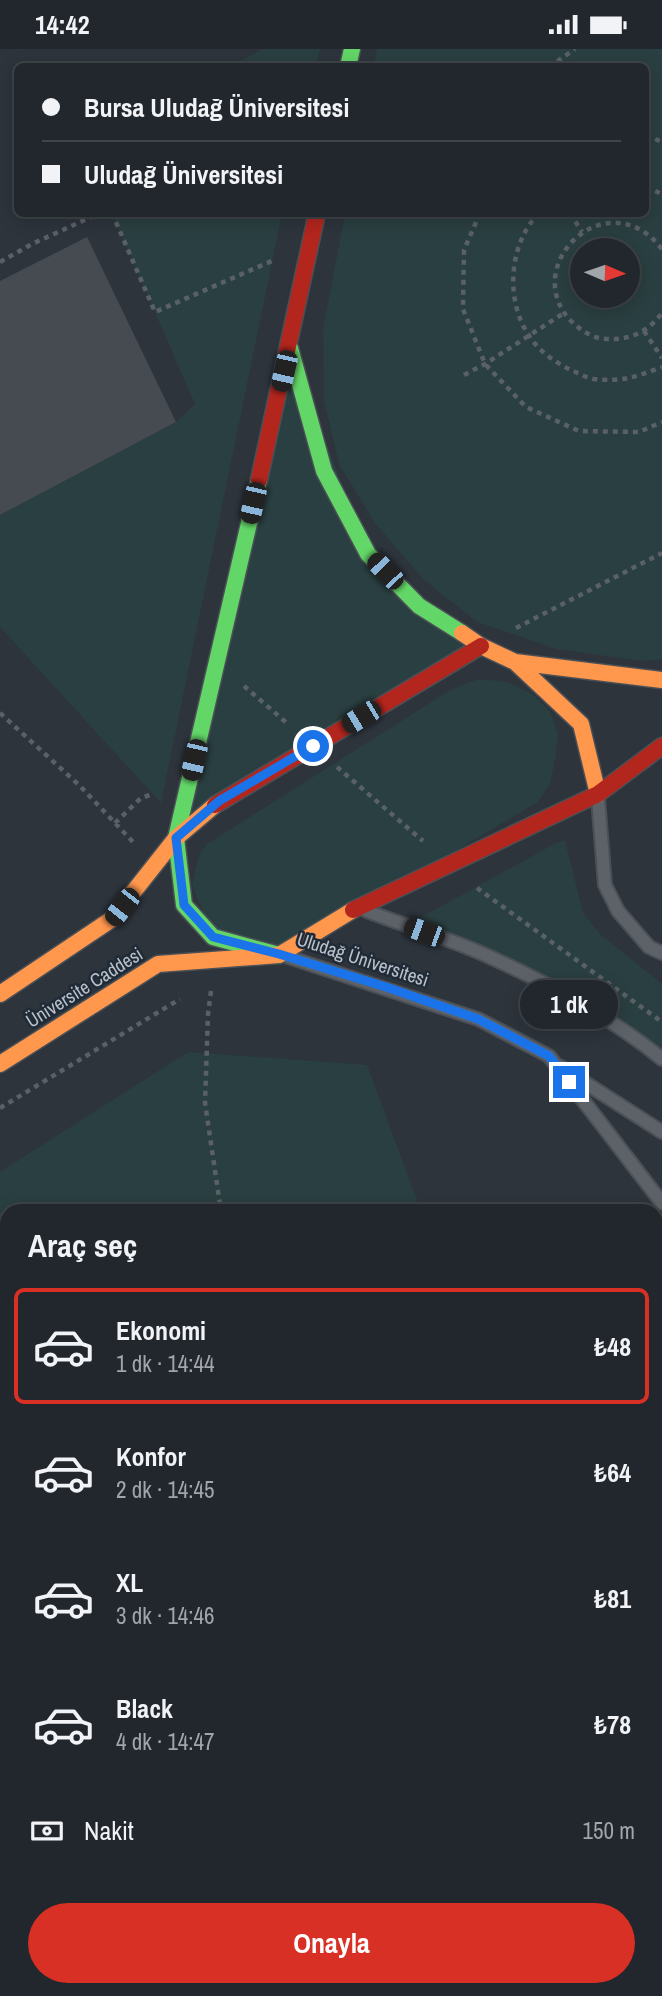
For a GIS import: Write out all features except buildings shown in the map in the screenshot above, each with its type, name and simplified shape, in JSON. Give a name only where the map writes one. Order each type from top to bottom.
[{"type":"street","points":[[279,954],[213,937],[205,929],[184,905],[176,838],[290,345],[316,217]]},
{"type":"street","points":[[290,345],[324,471],[368,554],[419,606],[481,646],[515,662],[581,724],[598,795]]},
{"type":"street","name":"Üniversite Caddesi","points":[[0,994],[112,919],[176,838],[219,801],[481,646]]},
{"type":"street","points":[[515,662],[662,680]]},
{"type":"street","name":"Uludağ Üniversitesi","points":[[279,954],[357,908],[598,795],[662,746]]},
{"type":"street","name":"Üniversite Caddesi","points":[[0,1064],[158,964],[279,954]]},
{"type":"lane","points":[[598,795],[605,885],[618,911],[649,947],[662,953]]},
{"type":"lane","points":[[357,908],[491,957],[563,994],[633,1035],[662,1059]]},
{"type":"lane","name":"Uludağ Üniversitesi","points":[[279,954],[478,1019],[549,1056],[662,1203]]},
{"type":"lane","points":[[553,1062],[662,1132]]},
{"type":"path","points":[[555,63],[575,49]]},
{"type":"path","points":[[0,262],[91,217]]},
{"type":"path","points":[[114,217],[155,313],[275,260]]},
{"type":"path","points":[[478,217],[464,250],[463,309],[485,364],[526,407],[579,431],[639,432],[662,422]]},
{"type":"path","points":[[535,217],[530,222],[514,258],[513,297],[528,334],[555,363],[591,379],[630,380],[662,367]]},
{"type":"path","points":[[573,217],[582,232]]},
{"type":"path","points":[[662,249],[647,234],[626,224],[603,223],[582,232],[565,247],[556,268],[555,291],[564,313],[579,330],[600,339],[623,339],[644,331],[662,313]]},
{"type":"path","points":[[464,375],[564,313]]},
{"type":"path","points":[[644,331],[662,358]]},
{"type":"path","points":[[481,646],[662,553]]},
{"type":"path","points":[[0,713],[79,785],[156,863]]},
{"type":"path","points":[[215,959],[208,1014],[205,1103],[220,1204]]},
{"type":"path","points":[[0,1108],[180,999]]},
{"type":"green space","points":[[263,49],[320,49],[317,63],[237,63]]},
{"type":"green space","points":[[377,49],[662,49],[662,659],[642,661],[556,649],[477,622],[423,579],[375,523],[339,464],[324,400],[323,329],[344,217],[649,217],[649,63],[375,63]]},
{"type":"green space","points":[[113,217],[281,217],[161,803],[0,627],[0,515],[176,422],[195,404]]},
{"type":"green space","points":[[290,345],[368,554],[481,646],[176,838]]},
{"type":"green space","points":[[479,679],[508,682],[532,694],[550,711],[558,734],[555,760],[550,784],[538,802],[279,955],[213,937],[192,885],[199,855],[207,844],[452,689]]},
{"type":"green space","points":[[565,840],[583,913],[600,934],[662,984],[662,1055],[624,1025],[429,931],[418,919]]},
{"type":"green space","points":[[188,1052],[367,1065],[418,1204],[0,1204],[0,1172]]},
{"type":"traffic: fast","points":[[349,63],[352,49]]},
{"type":"traffic: fast","points":[[290,348],[324,471],[368,554],[419,606],[462,633]]},
{"type":"traffic: fast","points":[[259,480],[176,838],[184,905],[213,937],[279,955]]},
{"type":"traffic: slow","points":[[462,633],[481,646],[515,662],[662,680]]},
{"type":"traffic: slow","points":[[515,662],[581,724],[598,794]]},
{"type":"traffic: slow","points":[[0,994],[112,919],[176,838],[215,805]]},
{"type":"traffic: slow","points":[[0,1064],[158,964],[279,955],[353,910]]},
{"type":"traffic: jam","points":[[259,480],[316,217]]},
{"type":"traffic: jam","points":[[215,805],[481,646]]},
{"type":"traffic: jam","points":[[353,910],[598,794],[662,746]]},
{"type":"route","points":[[313,746],[219,801],[176,838],[184,905],[213,937],[386,987],[478,1019],[549,1056],[569,1082]]}]
